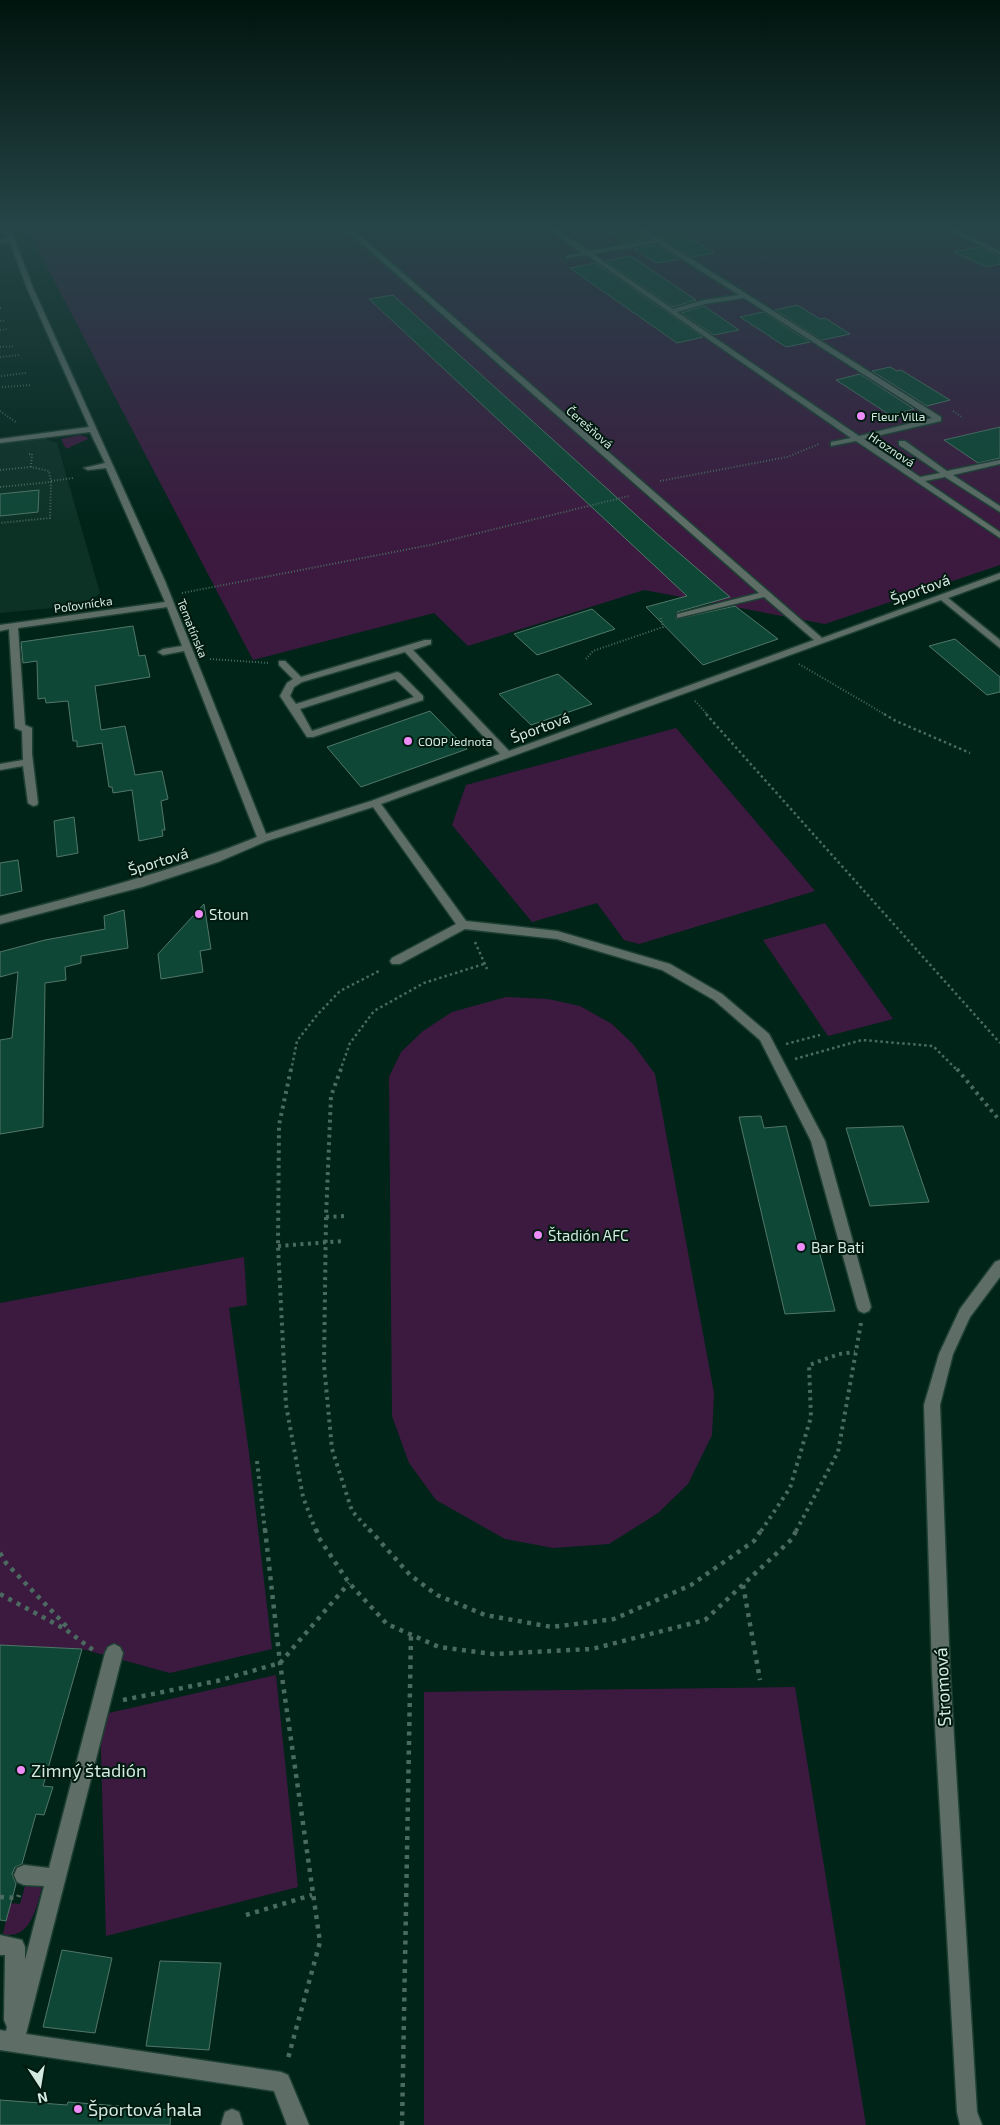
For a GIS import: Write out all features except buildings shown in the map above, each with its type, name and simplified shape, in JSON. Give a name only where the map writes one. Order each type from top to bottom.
[{"type":"street","name":"Tematínska","points":[[47,326],[170,604],[263,839]]},
{"type":"street","name":"Čerešňová","points":[[459,326],[821,642]]},
{"type":"street","name":"Hroznová","points":[[694,326],[1000,536]]},
{"type":"street","points":[[792,326],[938,419],[834,444]]},
{"type":"street","points":[[0,441],[93,429]]},
{"type":"street","points":[[902,443],[1000,510]]},
{"type":"street","points":[[918,480],[1000,462]]},
{"type":"street","points":[[88,468],[109,464]]},
{"type":"street","name":"Športová","points":[[0,920],[138,884],[214,859],[263,839],[375,803],[1000,576]]},
{"type":"street","points":[[680,616],[765,594]]},
{"type":"street","points":[[942,597],[1000,645]]},
{"type":"street","name":"Poľovnícka","points":[[0,628],[170,604]]},
{"type":"street","points":[[13,627],[20,728],[27,728],[28,762],[33,803]]},
{"type":"street","points":[[294,708],[397,675],[420,698],[310,736],[285,696],[290,685],[299,680],[428,642]]},
{"type":"street","points":[[407,648],[507,755]]},
{"type":"street","points":[[163,652],[189,652]]},
{"type":"street","points":[[282,663],[299,680]]},
{"type":"street","points":[[0,767],[28,762]]},
{"type":"street","points":[[375,803],[463,925]]},
{"type":"street","points":[[396,961],[463,925],[557,935],[666,967],[718,997],[765,1036],[818,1141],[864,1307]]},
{"type":"street","name":"Stromová","points":[[971,2125],[967,2112],[941,1672],[932,1405],[946,1354],[965,1312],[1000,1266]]},
{"type":"street","points":[[7,2042],[56,1878],[113,1659]]},
{"type":"street","points":[[24,1874],[56,1878]]},
{"type":"street","points":[[0,1945],[15,1947],[7,2042]]},
{"type":"street","points":[[7,2042],[281,2082],[298,2125]]},
{"type":"path","points":[[0,330],[9,329]]},
{"type":"path","points":[[0,347],[15,346]]},
{"type":"path","points":[[0,357],[19,355]]},
{"type":"path","points":[[1,376],[26,373]]},
{"type":"path","points":[[2,387],[31,385]]},
{"type":"path","points":[[953,411],[963,418]]},
{"type":"path","points":[[0,414],[4,413]]},
{"type":"path","points":[[640,484],[787,457],[812,446],[822,444]]},
{"type":"path","points":[[24,454],[32,454],[31,467]]},
{"type":"path","points":[[0,470],[31,467],[49,471],[51,482],[50,518],[0,523]]},
{"type":"path","points":[[0,487],[73,478]]},
{"type":"path","points":[[177,594],[430,545],[629,496]]},
{"type":"path","points":[[586,659],[594,651],[664,627],[660,616]]},
{"type":"path","points":[[189,652],[241,662],[282,663]]},
{"type":"path","points":[[783,656],[789,661],[810,669],[896,721],[970,753]]},
{"type":"path","points":[[691,697],[1000,1043]]},
{"type":"path","points":[[477,944],[486,969]]},
{"type":"path","points":[[396,961],[340,992],[316,1016],[297,1041],[279,1125],[278,1246],[286,1406],[304,1497],[319,1538],[349,1583],[388,1624],[439,1647],[493,1654],[592,1649],[705,1620],[792,1539],[838,1452],[864,1307]]},
{"type":"path","points":[[484,964],[424,982],[374,1011],[350,1043],[331,1096],[326,1217],[324,1365],[332,1449],[352,1511],[410,1576],[437,1595],[485,1615],[552,1626],[614,1619],[691,1585],[754,1542],[790,1488],[811,1417],[809,1365],[839,1354],[855,1352]]},
{"type":"path","points":[[771,1048],[820,1035]]},
{"type":"path","points":[[780,1064],[862,1040],[933,1046],[953,1065],[1000,1121]]},
{"type":"path","points":[[326,1217],[346,1216]]},
{"type":"path","points":[[278,1246],[344,1241]]},
{"type":"path","points":[[257,1460],[280,1663],[320,1942],[281,2082]]},
{"type":"path","points":[[0,1553],[6,1562],[78,1638]]},
{"type":"path","points":[[100,1705],[217,1681],[280,1663],[349,1583]]},
{"type":"path","points":[[743,1584],[760,1680]]},
{"type":"path","points":[[0,1594],[10,1601],[65,1628],[113,1659]]},
{"type":"path","points":[[402,2125],[411,1634]]},
{"type":"path","points":[[246,1915],[312,1895]]},
{"type":"shaded area","points":[[78,326],[1000,326],[1000,565],[825,624],[644,590],[468,646],[434,613],[253,660]]},
{"type":"shaded area","points":[[80,435],[88,439],[66,449],[61,439]]},
{"type":"shaded area","points":[[42,438],[57,443],[100,593],[85,605],[0,613],[0,444]]},
{"type":"shaded area","points":[[676,728],[815,891],[639,944],[624,940],[597,903],[532,922],[452,825],[466,785]]},
{"type":"shaded area","points":[[825,923],[893,1019],[828,1036],[763,940]]},
{"type":"shaded area","name":"Štadión AFC","points":[[506,997],[548,999],[580,1006],[612,1024],[633,1044],[655,1074],[714,1393],[712,1435],[688,1484],[658,1513],[609,1544],[553,1548],[505,1539],[436,1500],[409,1463],[392,1416],[389,1077],[401,1052],[423,1031],[452,1012]]},
{"type":"shaded area","points":[[244,1257],[247,1305],[229,1308],[249,1453],[272,1649],[170,1673],[82,1649],[0,1645],[0,1303]]},
{"type":"shaded area","points":[[276,1675],[298,1887],[106,1936],[100,1715]]},
{"type":"shaded area","points":[[795,1687],[866,2125],[424,2125],[424,1692]]},
{"type":"shaded area","points":[[27,1879],[44,1880],[36,1909],[27,1926],[21,1932],[13,1935],[3,1934],[10,1903],[20,1904]]},
{"type":"place","name":"Fleur Villa","points":[[861,416]]},
{"type":"place","name":"COOP Jednota","points":[[408,741]]},
{"type":"place","name":"Stoun","points":[[199,914]]},
{"type":"place","name":"Štadión AFC","points":[[538,1235]]},
{"type":"place","name":"Bar Bati","points":[[801,1247]]},
{"type":"place","name":"Zimný štadión","points":[[21,1770]]},
{"type":"place","name":"Športová hala","points":[[78,2109]]}]
